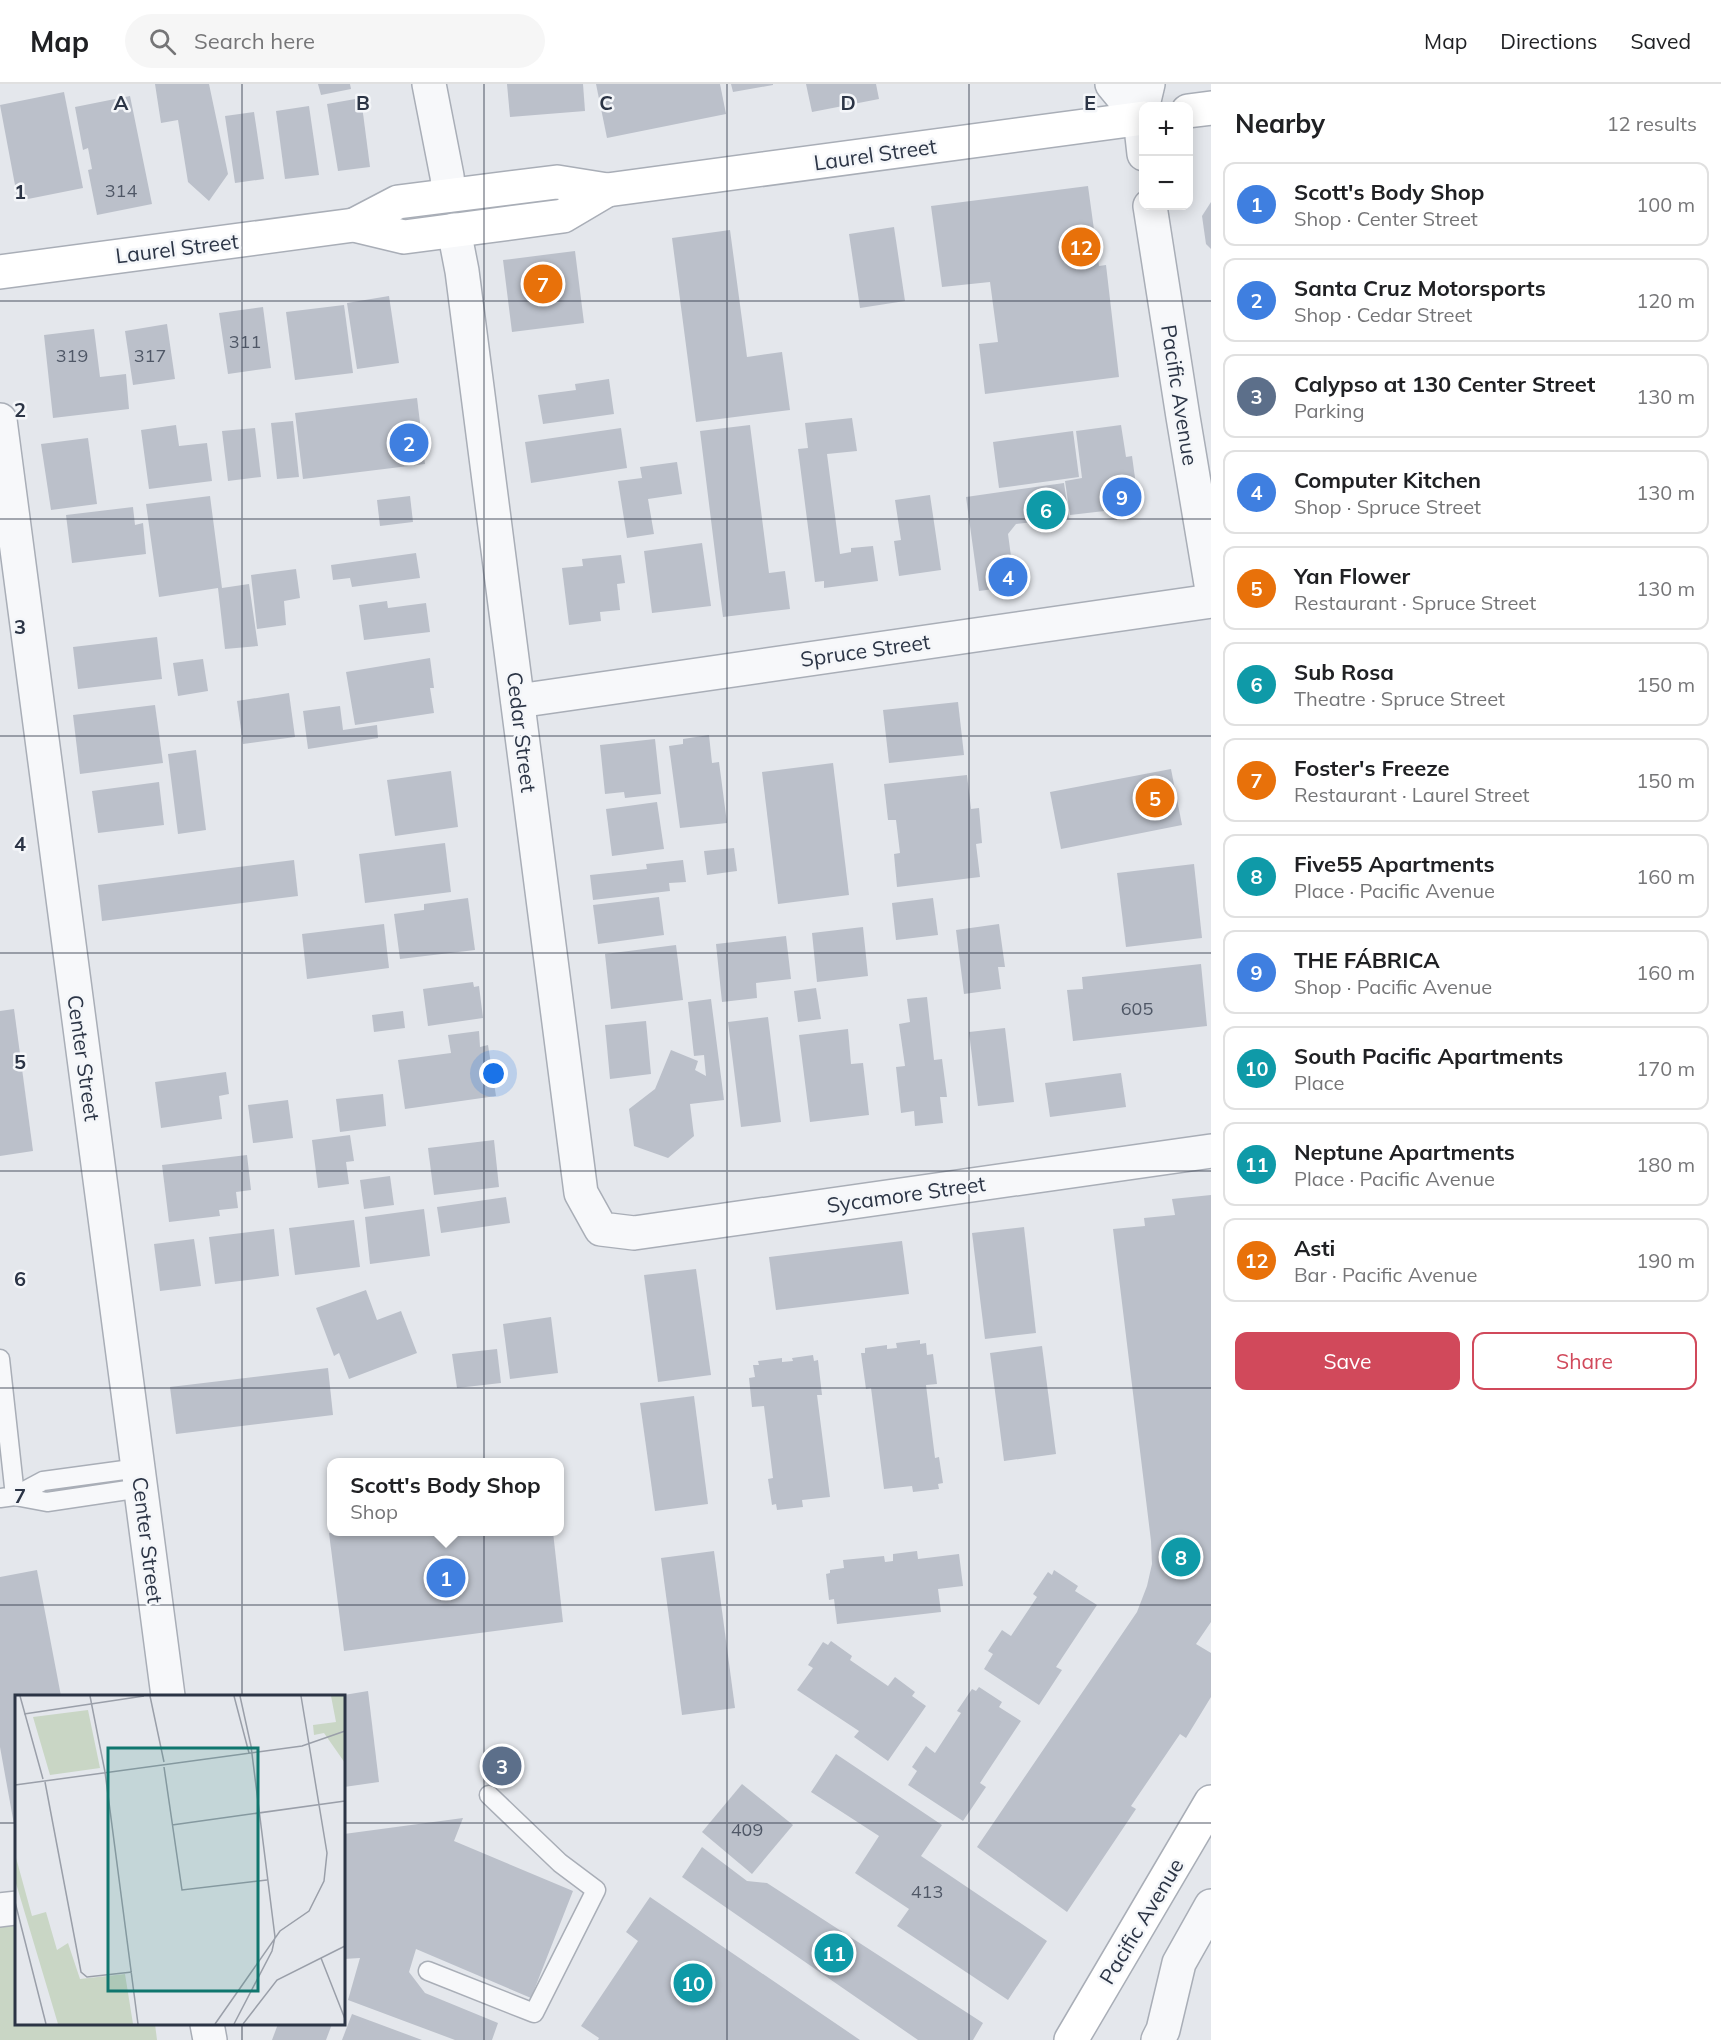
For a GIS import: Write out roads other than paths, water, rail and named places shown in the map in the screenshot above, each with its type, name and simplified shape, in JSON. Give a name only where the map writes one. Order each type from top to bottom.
[{"type":"main road","points":[[1193,110],[1211,108]]},
{"type":"main road","name":"Laurel Street","points":[[0,272],[354,225],[398,202],[449,195],[557,182],[607,190],[1139,118]]},
{"type":"main road","name":"Laurel Street","points":[[354,225],[404,237],[562,216],[607,190]]},
{"type":"main road","name":"Pacific Avenue","points":[[1071,2040],[1211,1803]]},
{"type":"street","points":[[429,84],[449,195]]},
{"type":"street","points":[[1112,84],[1139,115]]},
{"type":"street","points":[[1145,102],[1148,84]]},
{"type":"street","name":"Pacific Avenue","points":[[1151,210],[1211,584]]},
{"type":"street","name":"Cedar Street","points":[[454,230],[462,271],[580,1193],[601,1229]]},
{"type":"street","name":"Center Street","points":[[0,420],[168,1695]]},
{"type":"street","name":"Spruce Street","points":[[518,701],[1211,601]]},
{"type":"street","name":"Sycamore Street","points":[[601,1229],[634,1233],[1211,1151]]},
{"type":"street","points":[[1158,2040],[1163,2030],[1179,1963],[1211,1906]]},
{"type":"street","points":[[0,1910],[15,1908]]},
{"type":"street","points":[[207,2025],[210,2040]]},
{"type":"lane","points":[[0,1359],[8,1497],[47,1502],[140,1478]]},
{"type":"lane","points":[[428,1971],[534,2013],[596,1890],[560,1863],[489,1795]]},
{"type":"place","name":"Asti","points":[[1081,247]]},
{"type":"place","name":"Foster's Freeze","points":[[543,284]]},
{"type":"place","name":"Santa Cruz Motorsports","points":[[409,443]]},
{"type":"place","name":"THE FÁBRICA","points":[[1122,497]]},
{"type":"place","name":"Sub Rosa","points":[[1046,510]]},
{"type":"place","name":"Computer Kitchen","points":[[1008,577]]},
{"type":"place","name":"Yan Flower","points":[[1155,798]]},
{"type":"place","name":"Five55 Apartments","points":[[1181,1557]]},
{"type":"place","name":"Scott's Body Shop","points":[[446,1578]]},
{"type":"place","name":"Calypso at 130 Center Street","points":[[502,1766]]},
{"type":"place","name":"Neptune Apartments","points":[[834,1953]]},
{"type":"place","name":"South Pacific Apartments","points":[[693,1983]]}]
